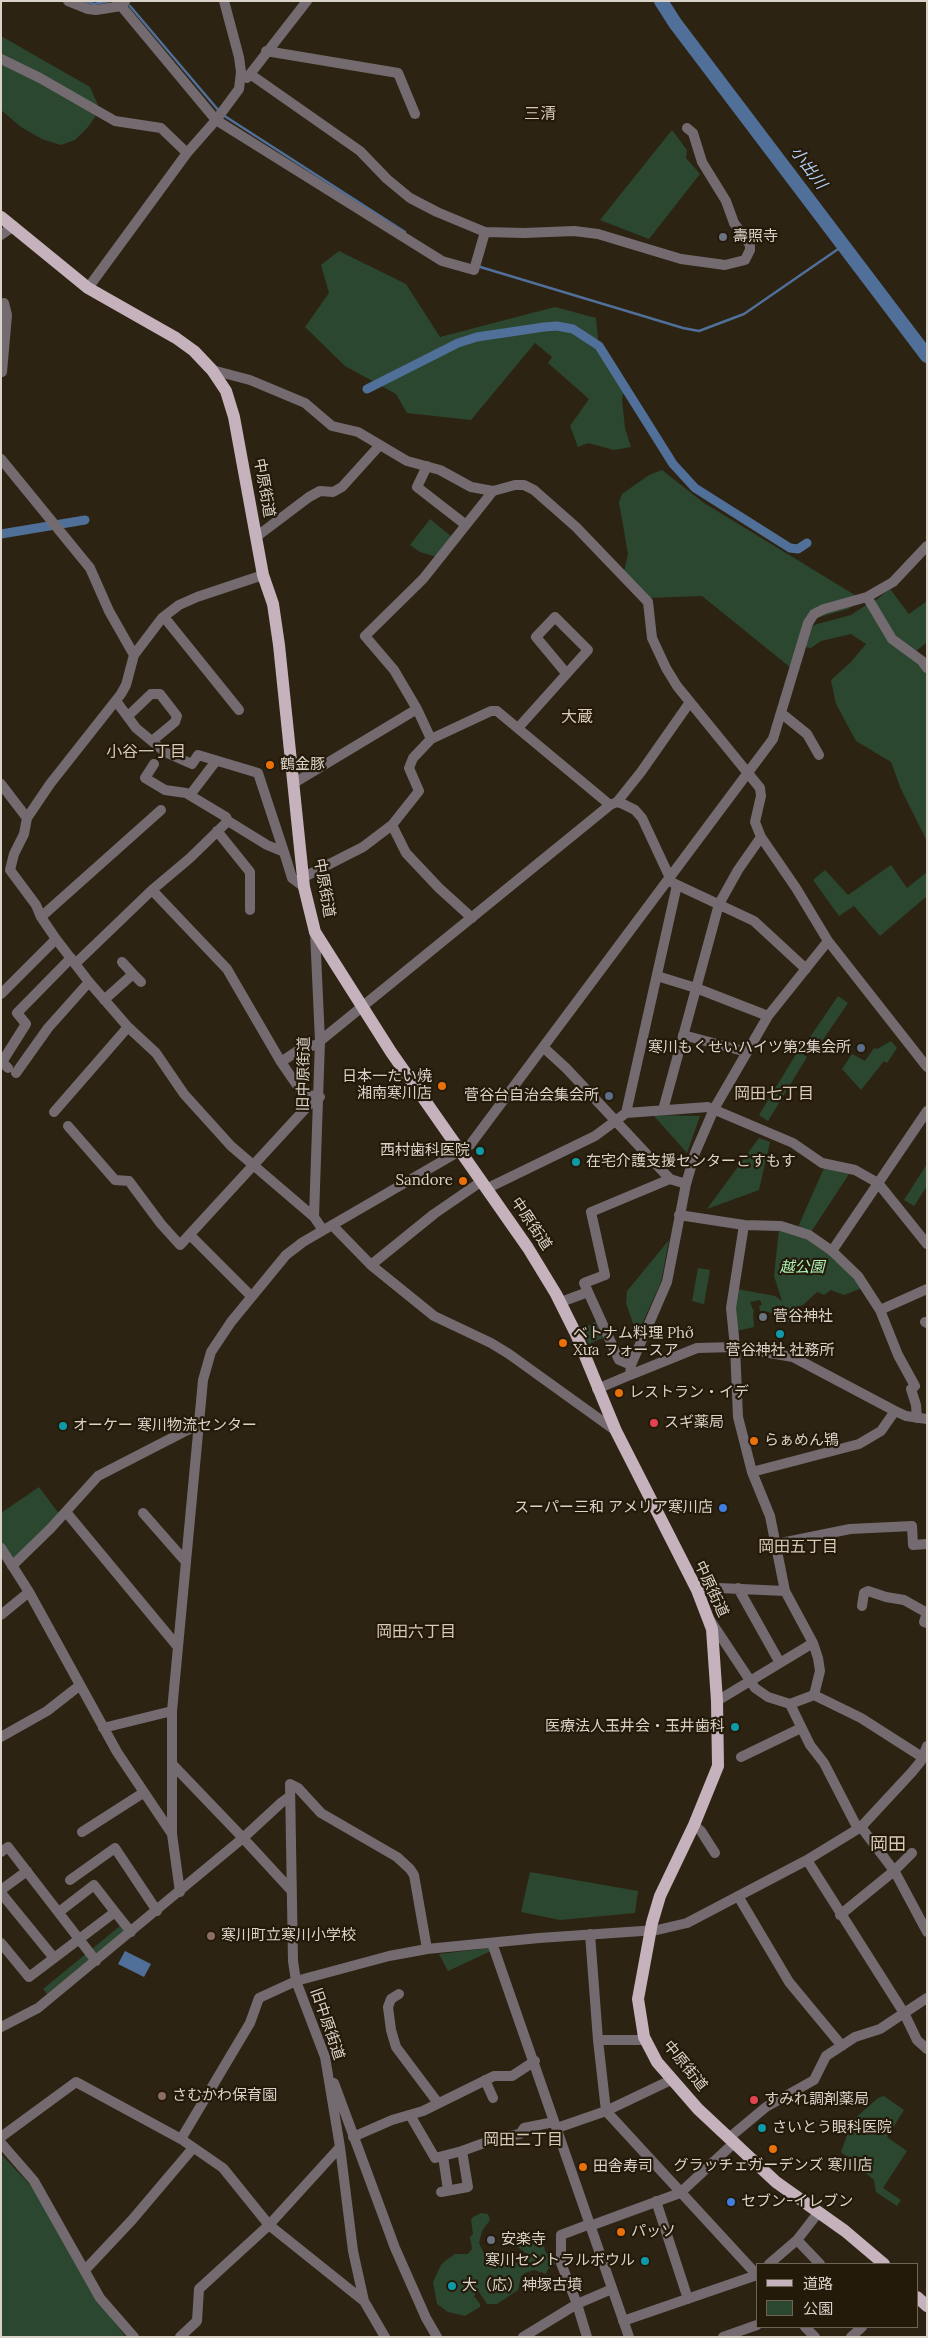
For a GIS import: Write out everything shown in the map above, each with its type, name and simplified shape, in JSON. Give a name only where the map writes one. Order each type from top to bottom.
[{"type":"main road","name":"中原街道","points":[[1,217],[88,288],[176,338],[194,351],[212,370],[226,391],[234,417],[264,574],[273,604],[304,882],[315,932],[391,1052],[461,1152],[487,1184],[561,1302],[616,1431],[697,1590],[708,1618],[714,1642],[718,1766],[694,1825],[660,1896],[651,1930],[638,1999],[640,2020],[645,2040],[657,2062],[671,2080],[776,2182],[845,2231],[883,2263]]},
{"type":"main road","points":[[918,2297],[927,2306]]},
{"type":"street","points":[[68,1],[88,9],[121,3],[219,115],[442,261],[474,270],[485,232]]},
{"type":"street","points":[[224,1],[239,57],[241,72],[239,89]]},
{"type":"street","points":[[88,288],[187,154],[307,1]]},
{"type":"street","points":[[266,51],[398,73],[415,114]]},
{"type":"street","points":[[1,59],[40,78],[115,121],[161,128],[187,154]]},
{"type":"street","points":[[250,74],[360,150],[387,179],[410,198],[437,212],[485,232],[574,231],[598,234],[680,259],[725,265],[745,260],[750,250],[750,245],[734,223],[726,201],[702,162],[693,133],[687,128]]},
{"type":"street","points":[[1,235],[14,226]]},
{"type":"street","points":[[1,304],[4,303],[7,314],[2,372]]},
{"type":"street","points":[[212,370],[250,380],[305,403],[332,426],[358,432],[407,461],[440,470],[471,487],[493,491],[515,485],[524,485],[534,490],[576,527],[648,602],[652,638],[664,664],[690,702],[760,788],[761,796],[755,822],[761,837],[796,888],[828,940],[927,1067]]},
{"type":"street","points":[[256,537],[320,490],[333,492],[342,487],[380,444]]},
{"type":"street","points":[[1,460],[90,568],[115,622],[134,655]]},
{"type":"street","points":[[427,466],[417,487],[466,525]]},
{"type":"street","points":[[431,738],[417,709],[394,670],[365,636],[423,579],[493,491]]},
{"type":"street","points":[[180,1892],[172,1834],[172,1711],[206,1364],[219,1339],[251,1296],[286,1255],[302,1242],[461,1152],[470,1145],[543,1047],[672,881],[748,771],[773,739],[808,623],[814,614],[824,609],[868,597],[893,582],[927,546]]},
{"type":"street","points":[[264,574],[179,605],[164,617],[134,655],[126,685],[116,701],[50,784],[26,818],[24,834],[6,873],[36,904],[41,917],[89,982],[128,1027],[156,1053],[184,1094],[231,1146],[434,1316],[491,1343],[509,1354],[616,1431]]},
{"type":"street","points":[[868,597],[892,639],[922,661],[927,668]]},
{"type":"street","points":[[164,617],[239,710]]},
{"type":"street","points":[[518,728],[588,650],[555,617],[536,637],[566,673]]},
{"type":"street","points":[[128,716],[151,694],[160,694],[177,716],[175,722],[152,741]]},
{"type":"street","points":[[116,701],[136,728],[165,752],[192,764],[199,752],[216,761],[258,773],[292,878],[304,882],[363,847],[392,825],[418,790],[408,768],[413,758],[431,738],[491,711],[497,711],[614,804],[634,810],[642,818],[672,881],[657,976],[626,1113],[595,1136],[487,1184],[434,1214],[371,1265]]},
{"type":"street","points":[[281,1062],[302,1048],[320,1042],[614,804],[642,772],[690,702]]},
{"type":"street","points":[[294,783],[417,709]]},
{"type":"street","points":[[781,713],[807,734],[819,755]]},
{"type":"street","points":[[190,795],[216,761]]},
{"type":"street","points":[[154,764],[145,778],[164,790],[190,795],[267,845],[284,852]]},
{"type":"street","points":[[1,784],[26,818]]},
{"type":"street","points":[[41,917],[161,810]]},
{"type":"street","points":[[7,1066],[26,1024],[17,1013],[152,890],[190,858],[228,821]]},
{"type":"street","points":[[392,825],[406,853],[472,918]]},
{"type":"street","points":[[217,831],[240,865],[250,872],[250,910]]},
{"type":"street","points":[[663,1110],[719,904],[738,870],[761,837]]},
{"type":"street","points":[[672,881],[754,921],[806,969]]},
{"type":"street","points":[[152,890],[227,968],[281,1062],[303,1094],[318,1097]]},
{"type":"street","name":"旧中原街道","points":[[314,1217],[320,1042],[315,932]]},
{"type":"street","points":[[1,994],[56,939]]},
{"type":"street","points":[[631,1370],[667,1282],[679,1215],[694,1153],[714,1109],[768,1016],[828,940]]},
{"type":"street","points":[[122,962],[141,982]]},
{"type":"street","points":[[104,1000],[133,974]]},
{"type":"street","points":[[657,976],[696,988],[768,1016]]},
{"type":"street","points":[[7,1066],[48,1028],[89,982]]},
{"type":"street","points":[[54,1112],[128,1027]]},
{"type":"street","points":[[683,1035],[747,1052]]},
{"type":"street","points":[[543,1047],[617,1121],[670,1179],[686,1184]]},
{"type":"street","points":[[68,1126],[115,1180],[129,1181],[161,1224],[180,1245],[318,1097]]},
{"type":"street","points":[[626,1113],[708,1107],[793,1143],[822,1163],[855,1170],[878,1183],[927,1244]]},
{"type":"street","points":[[832,1251],[927,1111]]},
{"type":"street","points":[[631,1370],[619,1360],[584,1282],[605,1275],[592,1212],[670,1179]]},
{"type":"street","points":[[679,1215],[744,1225],[781,1226],[809,1236],[832,1251],[858,1276],[880,1310],[898,1355],[915,1386],[911,1389],[922,1419]]},
{"type":"street","points":[[744,1225],[731,1308],[738,1417],[752,1472],[770,1516],[785,1591],[813,1643],[820,1671],[814,1696]]},
{"type":"street","points":[[190,1236],[251,1296]]},
{"type":"street","points":[[880,1310],[927,1289]]},
{"type":"street","points":[[561,1302],[588,1292]]},
{"type":"street","points":[[597,1389],[631,1370],[697,1348],[735,1347],[793,1357],[894,1411],[922,1419]]},
{"type":"street","points":[[752,1472],[859,1444],[881,1431],[894,1411]]},
{"type":"street","points":[[12,1566],[66,1512],[98,1476],[199,1424]]},
{"type":"street","points":[[66,1512],[178,1646]]},
{"type":"street","points":[[143,1513],[186,1562]]},
{"type":"street","points":[[776,1544],[850,1530],[912,1526],[913,1545],[927,1544]]},
{"type":"street","points":[[1,1548],[29,1592],[103,1728],[142,1793],[172,1834]]},
{"type":"street","points":[[738,1588],[780,1663]]},
{"type":"street","points":[[697,1590],[738,1588],[785,1591]]},
{"type":"street","points":[[862,1606],[864,1593],[868,1591],[904,1600],[927,1613],[924,1622],[927,1623]]},
{"type":"street","points":[[1,1615],[29,1592]]},
{"type":"street","points":[[708,1618],[717,1628],[755,1688],[768,1697],[790,1704],[814,1696],[861,1718],[923,1760]]},
{"type":"street","points":[[717,1702],[813,1643]]},
{"type":"street","points":[[1,1737],[46,1710],[80,1686]]},
{"type":"street","points":[[790,1704],[801,1728],[829,1772],[860,1828],[894,1871],[927,1932]]},
{"type":"street","points":[[103,1728],[172,1711]]},
{"type":"street","points":[[741,1757],[801,1728]]},
{"type":"street","points":[[182,2139],[250,2023],[259,1998],[296,1981],[381,1958],[427,1949],[651,1930],[687,1923],[807,1860],[860,1828],[923,1760],[927,1746]]},
{"type":"street","points":[[173,1765],[290,1889]]},
{"type":"street","name":"旧中原街道","points":[[335,2097],[325,2057],[296,1981],[293,1961],[290,1889],[292,1852],[290,1784],[298,1788],[321,1813],[397,1858],[410,1869],[414,1875],[427,1949]]},
{"type":"street","points":[[82,1832],[142,1793]]},
{"type":"street","points":[[1,2027],[38,2008],[180,1892],[289,1797]]},
{"type":"street","points":[[694,1825],[701,1831],[715,1853]]},
{"type":"street","points":[[1,1852],[8,1847],[96,1961]]},
{"type":"street","points":[[70,1880],[115,1848],[157,1911]]},
{"type":"street","points":[[840,1915],[894,1871],[912,1853]]},
{"type":"street","points":[[807,1860],[840,1915],[904,2013],[917,2040],[927,2049]]},
{"type":"street","points":[[27,1871],[1,1891],[54,1958]]},
{"type":"street","points":[[59,1912],[94,1885],[131,1932]]},
{"type":"street","points":[[738,1896],[790,1982],[842,2046]]},
{"type":"street","points":[[1,1943],[29,1977],[115,1912]]},
{"type":"street","points":[[590,1934],[598,2040],[606,2111],[756,2274]]},
{"type":"street","points":[[492,1943],[535,2061],[555,2125],[629,2337]]},
{"type":"street","points":[[400,1994],[391,1999],[388,2006],[390,2030],[396,2047],[438,2103]]},
{"type":"street","points":[[587,2337],[577,2304],[561,2263],[561,2235],[680,2193],[766,2107],[814,2080],[826,2056],[855,2038],[880,2029],[927,1998]]},
{"type":"street","points":[[598,2040],[645,2040]]},
{"type":"street","points":[[353,2137],[438,2103],[494,2076],[512,2076],[535,2061]]},
{"type":"street","points":[[485,2080],[493,2098]]},
{"type":"street","points":[[507,2140],[520,2134],[523,2125],[555,2125],[606,2111],[671,2080]]},
{"type":"street","points":[[1,2137],[76,2082],[182,2139],[223,2168],[269,2225],[364,2301]]},
{"type":"street","points":[[335,2097],[353,2137],[394,2248],[426,2318],[437,2337]]},
{"type":"street","points":[[335,2097],[353,2251],[364,2301],[386,2337]]},
{"type":"street","points":[[410,2115],[435,2158],[484,2142]]},
{"type":"street","points":[[1,2143],[34,2181],[100,2298],[134,2337]]},
{"type":"street","points":[[180,2337],[197,2322],[199,2289],[269,2225],[340,2147]]},
{"type":"street","points":[[85,2270],[132,2220],[193,2148]]},
{"type":"street","points":[[443,2156],[444,2191],[468,2187],[462,2150]]},
{"type":"street","points":[[656,2201],[688,2299]]},
{"type":"street","points":[[770,2263],[797,2240],[818,2213]]},
{"type":"street","points":[[797,2240],[819,2263]]},
{"type":"street","points":[[623,2321],[756,2275]]},
{"type":"street","points":[[523,2337],[577,2304],[612,2289]]},
{"type":"street","points":[[724,2337],[756,2325]]},
{"type":"street","points":[[851,2337],[861,2328]]},
{"type":"green space","points":[[1,36],[90,87],[98,105],[95,117],[75,140],[61,145],[42,139],[21,127],[1,110]]},
{"type":"green space","points":[[672,130],[687,150],[686,158],[700,174],[649,239],[600,220]]},
{"type":"green space","points":[[339,251],[406,284],[440,337],[555,307],[596,318],[599,349],[624,389],[622,400],[625,428],[631,447],[614,450],[588,443],[578,447],[570,426],[589,399],[548,363],[552,357],[535,343],[471,420],[407,413],[396,394],[345,366],[305,327],[329,293],[321,265]]},
{"type":"green space","points":[[662,470],[704,503],[863,600],[848,609],[806,621],[791,668],[702,596],[647,598],[624,571],[628,554],[619,502],[622,494],[649,475]]},
{"type":"green space","points":[[430,519],[452,537],[437,557],[420,552],[410,545]]},
{"type":"green space","points":[[890,589],[909,614],[927,601],[927,642],[915,652],[894,637],[872,603]]},
{"type":"green space","points":[[866,605],[927,673],[927,841],[901,789],[891,762],[856,741],[836,704],[831,680],[851,662],[866,644],[851,634],[821,641],[811,648],[804,647],[810,626],[851,615]]},
{"type":"green space","points":[[891,865],[907,888],[927,872],[927,896],[880,936],[854,906],[839,916],[813,880],[825,870],[848,895]]},
{"type":"green space","points":[[838,996],[848,1003],[818,1047],[808,1040]]},
{"type":"green space","points":[[891,1041],[897,1048],[887,1063],[884,1061],[861,1090],[842,1069],[852,1054],[865,1061],[874,1048],[877,1049]]},
{"type":"green space","points":[[798,1051],[807,1057],[768,1121],[759,1115]]},
{"type":"green space","points":[[653,1115],[700,1116],[687,1153]]},
{"type":"green space","points":[[759,1138],[770,1142],[759,1190],[707,1209]]},
{"type":"green space","points":[[927,1164],[927,1186],[914,1206],[904,1200]]},
{"type":"green space","points":[[824,1168],[849,1174],[811,1232],[798,1227]]},
{"type":"green space","name":"越公園","points":[[779,1229],[810,1240],[831,1253],[862,1288],[844,1295],[831,1290],[824,1295],[817,1292],[803,1305],[794,1307],[797,1308],[787,1324],[769,1312],[760,1311],[759,1306],[762,1305],[760,1300],[750,1302],[754,1312],[754,1327],[736,1331],[734,1310],[737,1289],[775,1296],[782,1301],[774,1276]]},
{"type":"green space","points":[[669,1240],[661,1282],[637,1335],[626,1303],[627,1291]]},
{"type":"green space","points":[[698,1268],[710,1270],[704,1304],[692,1301]]},
{"type":"green space","points":[[597,1321],[605,1337],[589,1344],[582,1329]]},
{"type":"green space","points":[[39,1487],[60,1515],[13,1559],[1,1544],[1,1513]]},
{"type":"green space","points":[[530,1872],[638,1891],[635,1913],[560,1920],[521,1912]]},
{"type":"green space","points":[[120,1926],[124,1931],[47,1994],[43,1989]]},
{"type":"green space","points":[[489,1948],[491,1951],[448,1971],[439,1954]]},
{"type":"green space","points":[[884,2096],[904,2110],[887,2137],[907,2151],[883,2188],[901,2200],[897,2206],[876,2192],[874,2180],[841,2152],[852,2121],[878,2098]]},
{"type":"green space","points":[[1,2154],[34,2189],[98,2301],[126,2337],[1,2337]]},
{"type":"green space","points":[[481,2213],[488,2214],[490,2220],[482,2231],[479,2243],[486,2258],[503,2267],[508,2261],[516,2263],[524,2260],[527,2254],[515,2245],[526,2232],[530,2233],[539,2248],[544,2245],[545,2251],[552,2261],[555,2261],[555,2264],[548,2269],[546,2274],[534,2270],[525,2273],[521,2276],[518,2290],[497,2304],[487,2304],[479,2292],[474,2296],[480,2307],[465,2316],[448,2312],[437,2304],[433,2282],[445,2261],[455,2254],[468,2254],[472,2249],[470,2237],[473,2234],[471,2220]]},
{"type":"water","points":[[125,1951],[151,1964],[144,1977],[118,1964]]},
{"type":"waterway","points":[[85,1],[94,4],[109,1]]},
{"type":"waterway","name":"小出川","points":[[661,1],[675,23],[927,356]]},
{"type":"waterway","points":[[130,6],[219,111]]},
{"type":"waterway","points":[[223,115],[405,232]]},
{"type":"waterway","points":[[477,266],[683,328],[699,331],[744,314],[844,245]]},
{"type":"waterway","points":[[367,389],[458,343],[477,337],[544,327],[557,326],[573,329],[599,346],[673,464],[695,488],[790,548],[798,549],[807,543]]},
{"type":"waterway","points":[[1,534],[85,520]]},
{"type":"place","name":"壽照寺","points":[[723,237]]},
{"type":"place","name":"鶴金豚","points":[[270,765]]},
{"type":"place","name":"寒川もくせいハイツ第2集会所","points":[[861,1048]]},
{"type":"place","name":"日本一たい焼 湘南寒川店","points":[[442,1086]]},
{"type":"place","name":"菅谷台自治会集会所","points":[[609,1096]]},
{"type":"place","name":"西村歯科医院","points":[[480,1151]]},
{"type":"place","name":"在宅介護支援センターこすもす","points":[[576,1162]]},
{"type":"place","name":"Sandore","points":[[463,1181]]},
{"type":"place","name":"菅谷神社","points":[[763,1317]]},
{"type":"place","name":"菅谷神社 社務所","points":[[780,1334]]},
{"type":"place","name":"ベトナム料理 Phở Xưa フォースア","points":[[563,1343]]},
{"type":"place","name":"レストラン・イデ","points":[[619,1393]]},
{"type":"place","name":"スギ薬局","points":[[654,1423]]},
{"type":"place","name":"オーケー 寒川物流センター","points":[[63,1426]]},
{"type":"place","name":"らぁめん鴇","points":[[754,1441]]},
{"type":"place","name":"スーパー三和 アメリア寒川店","points":[[723,1508]]},
{"type":"place","name":"医療法人玉井会・玉井歯科","points":[[735,1727]]},
{"type":"place","name":"寒川町立寒川小学校","points":[[211,1936]]},
{"type":"place","name":"さむかわ保育園","points":[[162,2096]]},
{"type":"place","name":"すみれ調剤薬局","points":[[754,2100]]},
{"type":"place","name":"さいとう眼科医院","points":[[762,2128]]},
{"type":"place","name":"グラッチェガーデンズ 寒川店","points":[[773,2149]]},
{"type":"place","name":"田舎寿司","points":[[583,2167]]},
{"type":"place","name":"セブン-イレブン","points":[[731,2202]]},
{"type":"place","name":"パッソ","points":[[621,2232]]},
{"type":"place","name":"安楽寺","points":[[491,2240]]},
{"type":"place","name":"寒川セントラルボウル","points":[[645,2261]]},
{"type":"place","name":"大（応）神塚古墳","points":[[452,2286]]},
{"type":"district","name":"三清","points":[[540,114]]},
{"type":"district","name":"大蔵","points":[[577,717]]},
{"type":"district","name":"小谷一丁目","points":[[146,752]]},
{"type":"district","name":"岡田七丁目","points":[[774,1094]]},
{"type":"district","name":"岡田五丁目","points":[[798,1547]]},
{"type":"district","name":"岡田六丁目","points":[[416,1632]]},
{"type":"district","name":"岡田","points":[[888,1845]]},
{"type":"district","name":"岡田二丁目","points":[[523,2140]]}]
